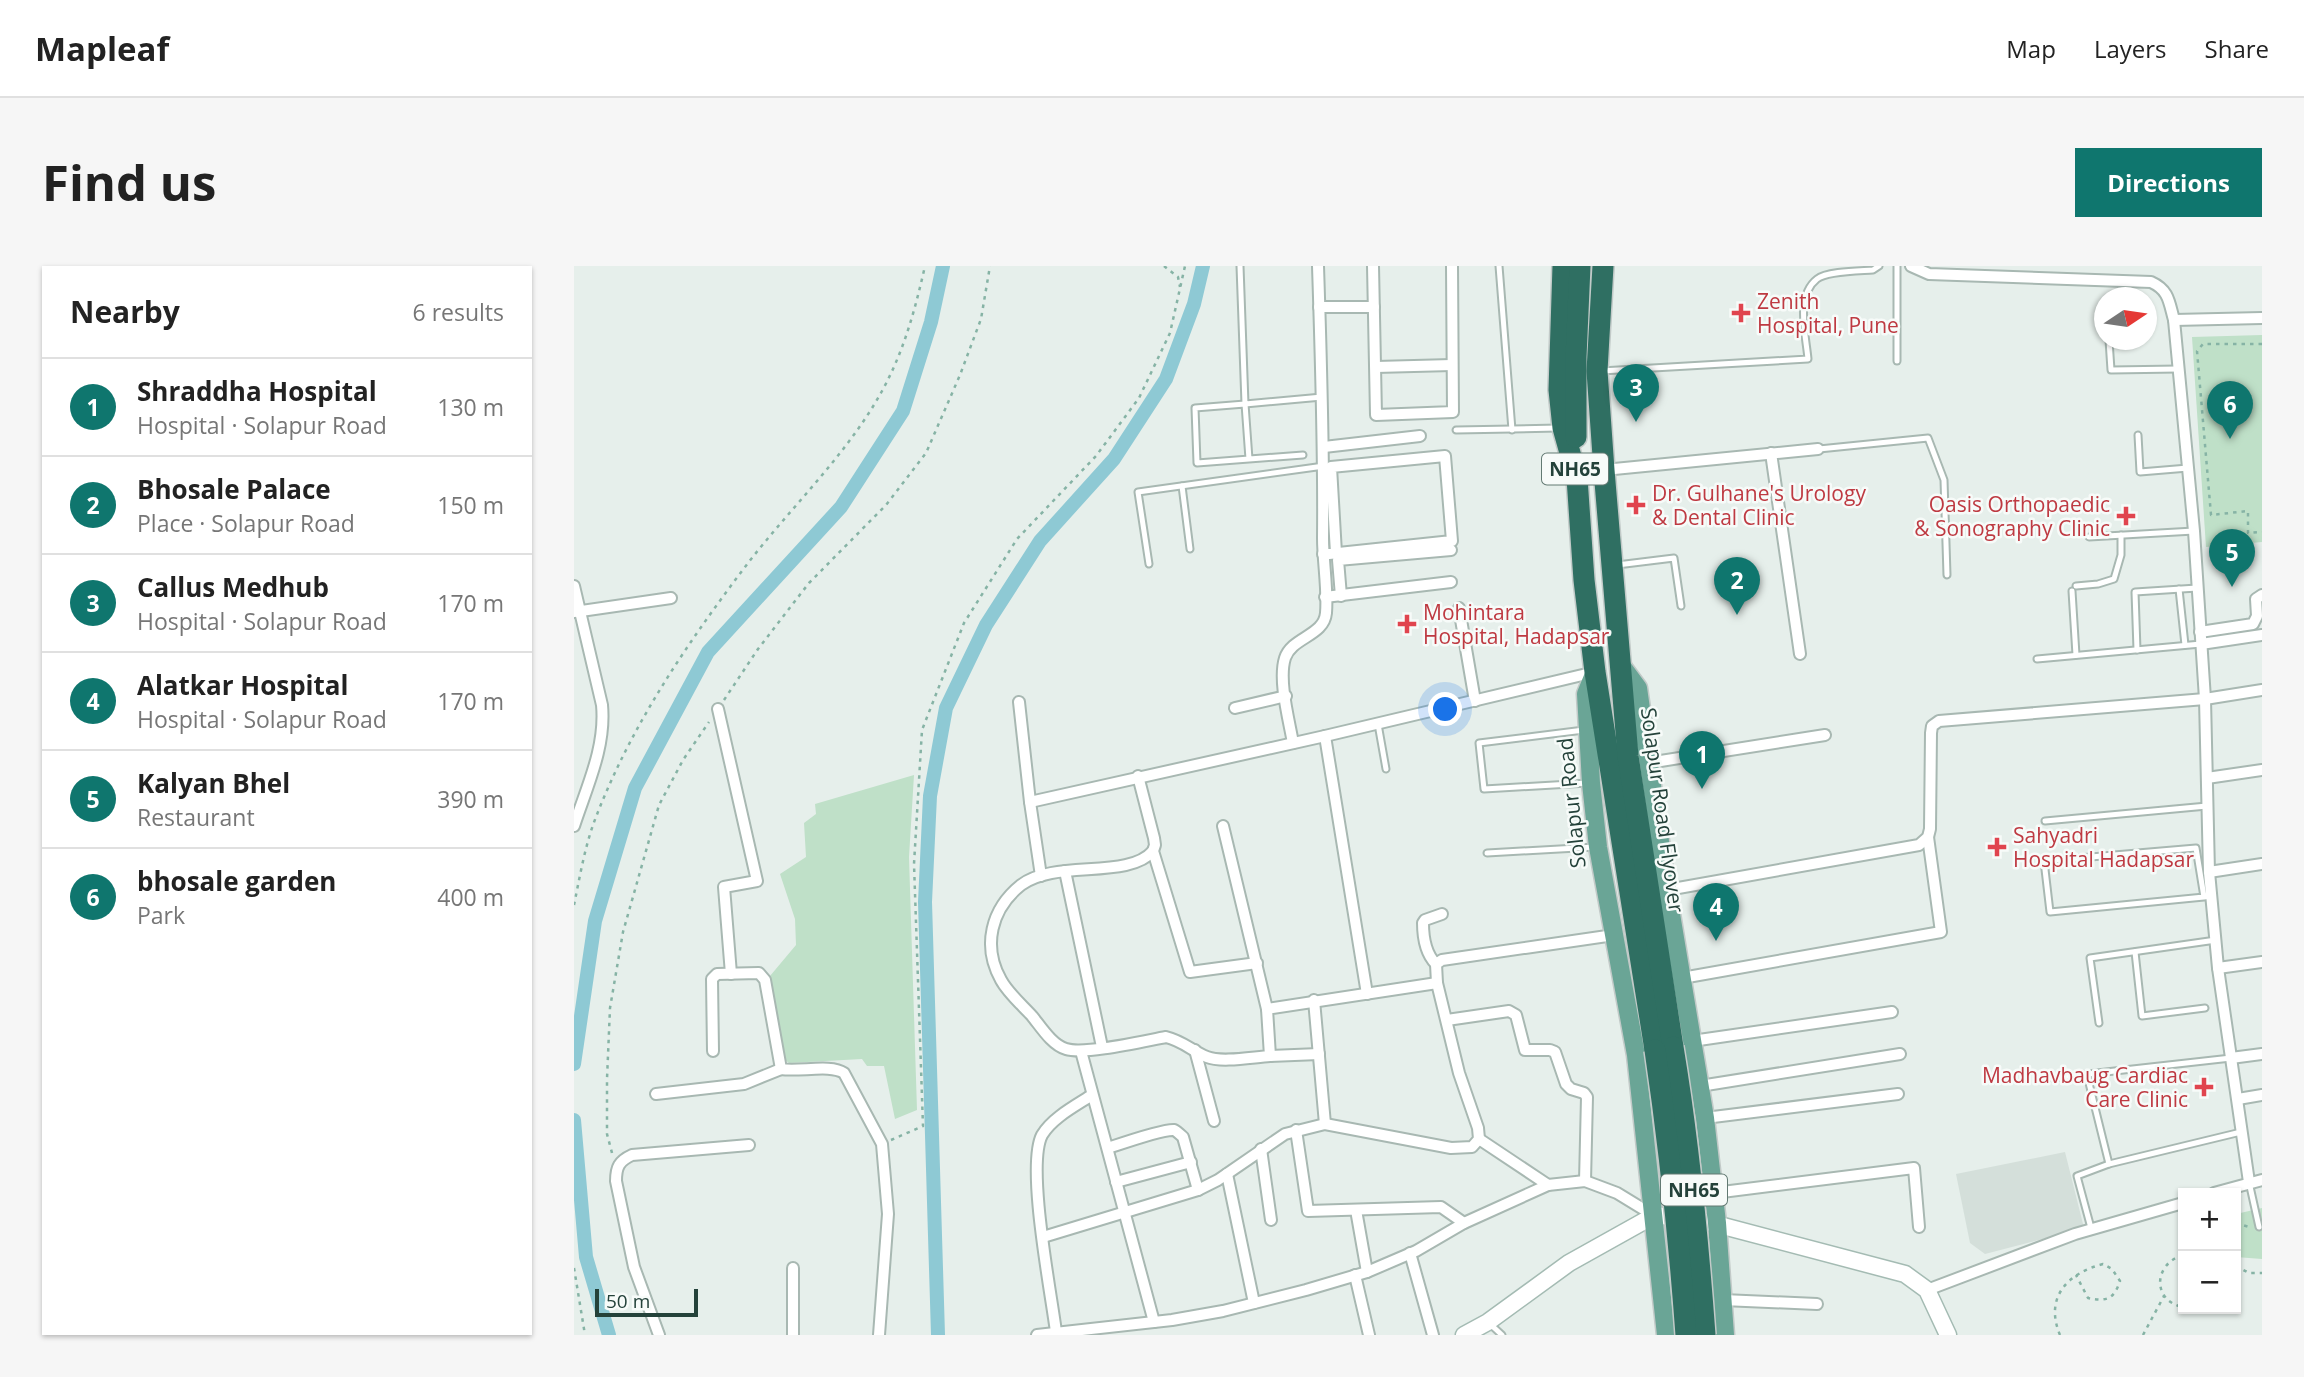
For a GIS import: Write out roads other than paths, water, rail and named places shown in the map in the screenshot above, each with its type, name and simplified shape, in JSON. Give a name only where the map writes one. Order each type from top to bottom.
[{"type":"highway","name":"Solapur Road","points":[[1563,266],[1559,390],[1563,428],[1577,478],[1584,580],[1595,672]]},
{"type":"highway","points":[[1577,478],[1580,266]]},
{"type":"highway","name":"NH65","points":[[1603,266],[1598,371],[1611,566],[1621,666]]},
{"type":"highway","name":"Solapur Road Flyover","points":[[1621,666],[1628,756],[1687,1131],[1697,1217],[1705,1335]]},
{"type":"highway","name":"Solapur Road Flyover","points":[[1595,672],[1673,1046],[1678,1219],[1686,1335]]},
{"type":"main road","points":[[1621,666],[1638,688],[1682,978],[1673,1046],[1700,1086],[1705,1118],[1717,1223],[1725,1335]]},
{"type":"main road","name":"Solapur Road","points":[[1595,672],[1586,694],[1591,783],[1598,847],[1636,1055],[1666,1335]]},
{"type":"street","points":[[1293,743],[1283,677],[1284,659],[1291,647],[1321,626],[1326,615],[1318,266]]},
{"type":"street","points":[[1373,266],[1376,415],[1453,412],[1452,266]]},
{"type":"street","points":[[1911,266],[1929,274],[2151,282],[2162,287],[2168,298],[2174,320],[2194,531],[2205,699],[2209,872],[2207,897],[2216,940],[2249,1182]]},
{"type":"street","points":[[1319,307],[1374,307]]},
{"type":"street","points":[[2174,320],[2262,318]]},
{"type":"street","points":[[1376,367],[1452,365]]},
{"type":"street","points":[[1324,447],[1420,436]]},
{"type":"street","points":[[1604,470],[1818,449]]},
{"type":"street","points":[[1771,453],[1800,654]]},
{"type":"street","points":[[1323,554],[1336,553],[1452,541],[1444,456],[1331,467],[1336,553]]},
{"type":"street","points":[[1341,596],[1338,561],[1451,550]]},
{"type":"street","points":[[1325,597],[1451,582]]},
{"type":"street","points":[[574,586],[577,612],[602,705],[604,724],[600,746],[578,805],[574,826]]},
{"type":"street","points":[[2201,638],[2253,624],[2258,616],[2256,599],[2262,595]]},
{"type":"street","points":[[577,612],[671,598]]},
{"type":"street","points":[[1459,608],[1475,701]]},
{"type":"street","points":[[2201,638],[2262,635]]},
{"type":"street","points":[[1030,802],[1595,672]]},
{"type":"street","points":[[1682,978],[1941,932],[1928,837],[1931,733],[1932,726],[1939,722],[2205,699],[2262,690]]},
{"type":"street","points":[[1235,708],[1286,696]]},
{"type":"street","points":[[1019,702],[1041,876]]},
{"type":"street","points":[[718,709],[757,881],[724,887],[731,974]]},
{"type":"street","points":[[1648,763],[1825,735]]},
{"type":"street","points":[[1325,736],[1367,994]]},
{"type":"street","points":[[2207,778],[2262,770]]},
{"type":"street","points":[[1138,776],[1154,838],[1153,851],[1147,858],[1127,865],[1065,871],[1041,876],[1022,884],[1000,907],[990,931],[990,953],[1001,981],[1064,1049],[1081,1051],[1166,1037],[1180,1040],[1216,1060],[1319,1054]]},
{"type":"street","points":[[1223,826],[1267,1009],[1270,1056]]},
{"type":"street","points":[[1667,890],[1905,849],[1919,845],[1928,837]]},
{"type":"street","points":[[1153,851],[1190,972],[1257,963]]},
{"type":"street","points":[[2209,872],[2262,864]]},
{"type":"street","points":[[1065,871],[1101,1047]]},
{"type":"street","points":[[1044,1237],[1198,1190],[1227,1174],[1285,1134],[1296,1130],[1325,1125],[1451,1148],[1472,1147],[1479,1139],[1478,1128],[1459,1073],[1437,983],[1436,964],[1427,951],[1423,923],[1443,914]]},
{"type":"street","points":[[1436,964],[1442,960],[1614,935]]},
{"type":"street","points":[[2218,968],[2262,962]]},
{"type":"street","points":[[713,1051],[712,979],[717,974],[759,973],[765,980],[781,1069]]},
{"type":"street","points":[[1267,1009],[1437,983]]},
{"type":"street","points":[[1314,1000],[1325,1125]]},
{"type":"street","points":[[1447,1020],[1510,1011],[1516,1015],[1525,1050],[1555,1052],[1566,1084],[1587,1097],[1585,1181]]},
{"type":"street","points":[[1673,1046],[1892,1012]]},
{"type":"street","points":[[1195,1050],[1214,1121]]},
{"type":"street","points":[[1081,1051],[1154,1322]]},
{"type":"street","points":[[1700,1086],[1900,1054]]},
{"type":"street","points":[[2231,1058],[2262,1054]]},
{"type":"street","points":[[656,1094],[744,1084],[781,1069],[841,1070],[882,1144],[888,1214],[880,1335]]},
{"type":"street","points":[[1705,1118],[1898,1094]]},
{"type":"street","points":[[1056,1332],[1037,1189],[1036,1159],[1044,1132],[1057,1119],[1092,1095]]},
{"type":"street","points":[[2238,1099],[2262,1095]]},
{"type":"street","points":[[1108,1148],[1173,1130],[1183,1137],[1198,1190]]},
{"type":"street","points":[[1296,1130],[1308,1211],[1441,1207],[1464,1223]]},
{"type":"street","points":[[1479,1139],[1548,1185]]},
{"type":"street","points":[[659,1335],[634,1267],[616,1181],[616,1168],[621,1160],[632,1155],[749,1145]]},
{"type":"street","points":[[1261,1149],[1271,1220]]},
{"type":"street","points":[[1116,1182],[1191,1162]]},
{"type":"street","points":[[1714,1193],[1914,1168],[1919,1227]]},
{"type":"street","points":[[1227,1174],[1254,1303]]},
{"type":"street","points":[[2230,1188],[2262,1180]]},
{"type":"street","points":[[1037,1335],[1154,1322],[1254,1303],[1361,1274],[1548,1185],[1585,1181],[1612,1191],[1655,1215],[1717,1223],[1905,1274],[1927,1290],[1948,1335]]},
{"type":"street","points":[[1927,1290],[2038,1247],[2178,1204]]},
{"type":"street","points":[[1356,1210],[1369,1335]]},
{"type":"street","points":[[1464,1335],[1488,1322],[1569,1264],[1655,1215]]},
{"type":"street","points":[[1410,1253],[1433,1335]]},
{"type":"street","points":[[793,1268],[793,1335]]},
{"type":"street","points":[[1723,1300],[1817,1304]]},
{"type":"lane","points":[[1240,266],[1249,459]]},
{"type":"lane","points":[[1499,266],[1512,430]]},
{"type":"lane","points":[[1598,371],[1808,359],[1804,307],[1807,293],[1818,278],[1873,270],[1878,266]]},
{"type":"lane","points":[[1897,266],[1898,360]]},
{"type":"lane","points":[[2110,350],[2111,370],[2178,369]]},
{"type":"lane","points":[[1303,455],[1197,463],[1195,408],[1322,397]]},
{"type":"lane","points":[[1456,430],[1563,428]]},
{"type":"lane","points":[[2138,435],[2140,472],[2188,468]]},
{"type":"lane","points":[[1818,449],[1928,438],[1944,480],[1947,575]]},
{"type":"lane","points":[[1149,564],[1138,492],[1324,466]]},
{"type":"lane","points":[[1182,486],[1190,549]]},
{"type":"lane","points":[[2089,537],[2194,531]]},
{"type":"lane","points":[[2076,655],[2074,589],[2114,579],[2121,555],[2121,535]]},
{"type":"lane","points":[[1611,566],[1674,558],[1681,606]]},
{"type":"lane","points":[[2137,650],[2135,592],[2197,587]]},
{"type":"lane","points":[[2179,589],[2185,645]]},
{"type":"lane","points":[[2037,659],[2185,645],[2201,638]]},
{"type":"lane","points":[[1378,724],[1385,769]]},
{"type":"lane","points":[[1588,729],[1479,743],[1484,789],[1591,783]]},
{"type":"lane","points":[[2045,821],[2207,806]]},
{"type":"lane","points":[[1487,853],[1598,847]]},
{"type":"lane","points":[[2196,848],[2207,897],[2050,912],[2044,861],[2196,848]]},
{"type":"lane","points":[[2099,1023],[2090,958],[2216,940]]},
{"type":"lane","points":[[2135,952],[2142,1016],[2205,1008]]},
{"type":"lane","points":[[2052,1078],[2231,1058]]},
{"type":"lane","points":[[2087,1075],[2109,1164]]},
{"type":"lane","points":[[2091,1229],[2077,1176],[2109,1164],[2242,1132]]},
{"type":"lane","points":[[2249,1182],[2259,1227]]},
{"type":"lane","points":[[1488,1322],[1502,1335]]},
{"type":"waterway","points":[[574,1064],[595,921],[635,788],[708,652],[841,507],[903,411],[931,322],[943,266]]},
{"type":"waterway","points":[[938,1335],[925,902],[930,796],[946,708],[986,625],[1040,541],[1114,459],[1166,379],[1194,304],[1203,266]]},
{"type":"waterway","points":[[574,1120],[586,1257],[609,1335]]},
{"type":"place","name":"Zenith Hospital, Pune","points":[[1741,313]]},
{"type":"place","name":"Callus Medhub","points":[[1636,422]]},
{"type":"place","name":"bhosale garden","points":[[2230,439]]},
{"type":"place","name":"Dr. Gulhane's Urology & Dental Clinic","points":[[1636,505]]},
{"type":"place","name":"Oasis Orthopaedic & Sonography Clinic","points":[[2126,516]]},
{"type":"place","name":"Kalyan Bhel","points":[[2232,587]]},
{"type":"place","name":"Bhosale Palace","points":[[1737,615]]},
{"type":"place","name":"Mohintara Hospital, Hadapsar","points":[[1407,624]]},
{"type":"place","name":"Shraddha Hospital","points":[[1702,789]]},
{"type":"place","name":"Sahyadri Hospital Hadapsar","points":[[1997,847]]},
{"type":"place","name":"Alatkar Hospital","points":[[1716,941]]},
{"type":"place","name":"Madhavbaug Cardiac Care Clinic","points":[[2204,1087]]}]
